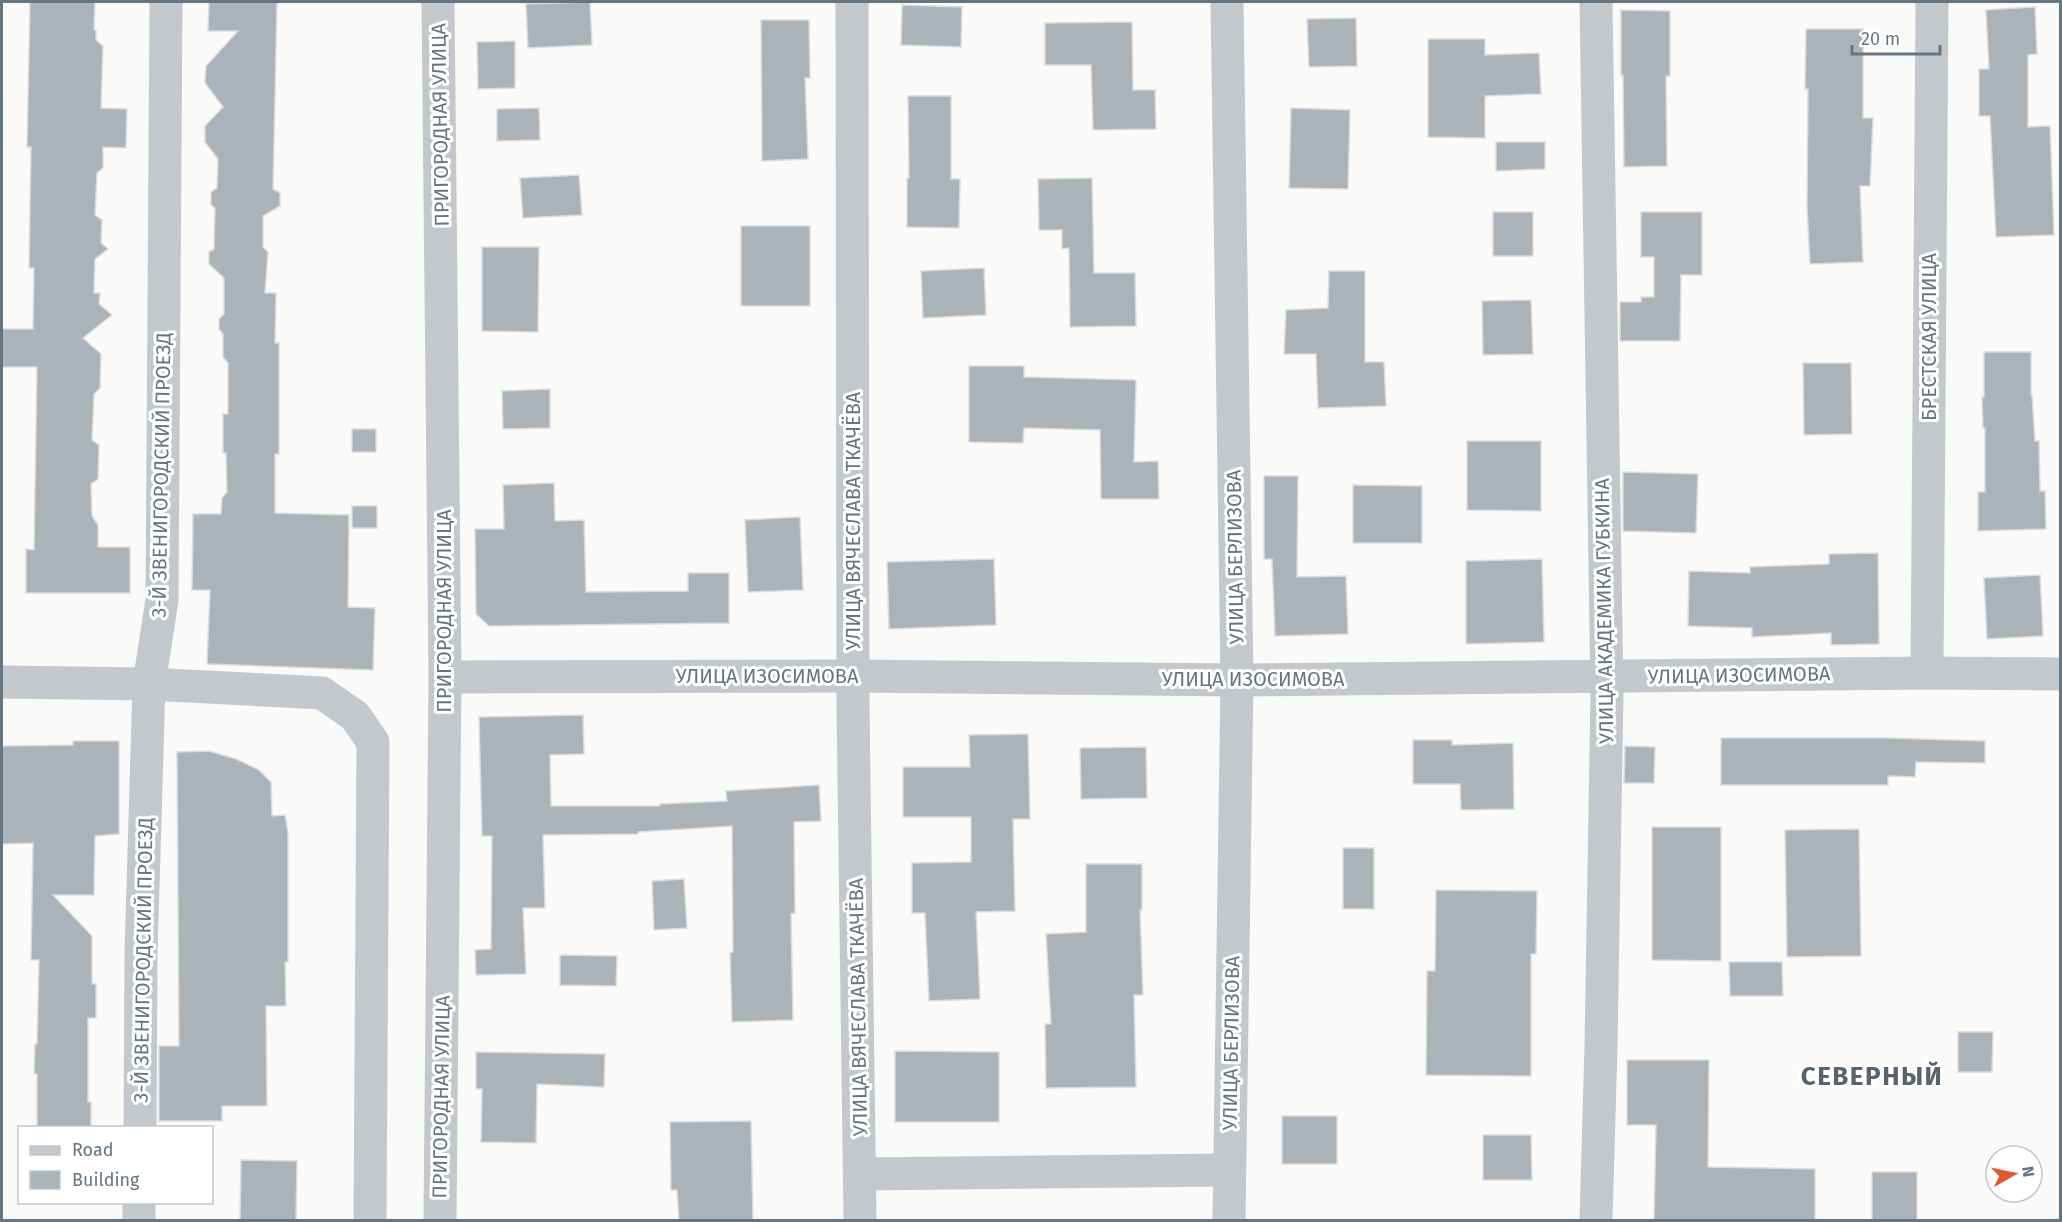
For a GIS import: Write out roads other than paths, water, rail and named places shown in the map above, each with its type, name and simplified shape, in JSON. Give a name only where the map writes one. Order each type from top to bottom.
[{"type":"street","name":"3-Й ЗВЕНИГОРОДСКИЙ ПРОЕЗД","points":[[140,1126],[141,954],[149,684],[162,600],[166,2]]},
{"type":"street","name":"ПРИГОРОДНАЯ УЛИЦА","points":[[438,2],[445,677],[440,1221]]},
{"type":"street","name":"УЛИЦА ВЯЧЕСЛАВА ТКАЧЁВА","points":[[852,2],[853,676],[860,1221]]},
{"type":"street","name":"УЛИЦА БЕРЛИЗОВА","points":[[1227,2],[1237,680],[1228,1221]]},
{"type":"street","name":"УЛИЦА АКАДЕМИКА ГУБКИНА","points":[[1596,2],[1607,692],[1602,1022],[1596,1221]]},
{"type":"street","name":"БРЕСТСКАЯ УЛИЦА","points":[[1927,673],[1932,2]]},
{"type":"street","name":"УЛИЦА ИЗОСИМОВА","points":[[445,677],[853,676],[1237,680],[1927,673],[2061,674]]},
{"type":"street","points":[[2,682],[149,684],[322,693],[355,716],[373,741],[370,1221]]},
{"type":"street","points":[[860,1174],[1229,1170]]},
{"type":"street","points":[[139,1204],[139,1221]]},
{"type":"district","name":"СЕВЕРНЫЙ","points":[[1872,1076]]}]
